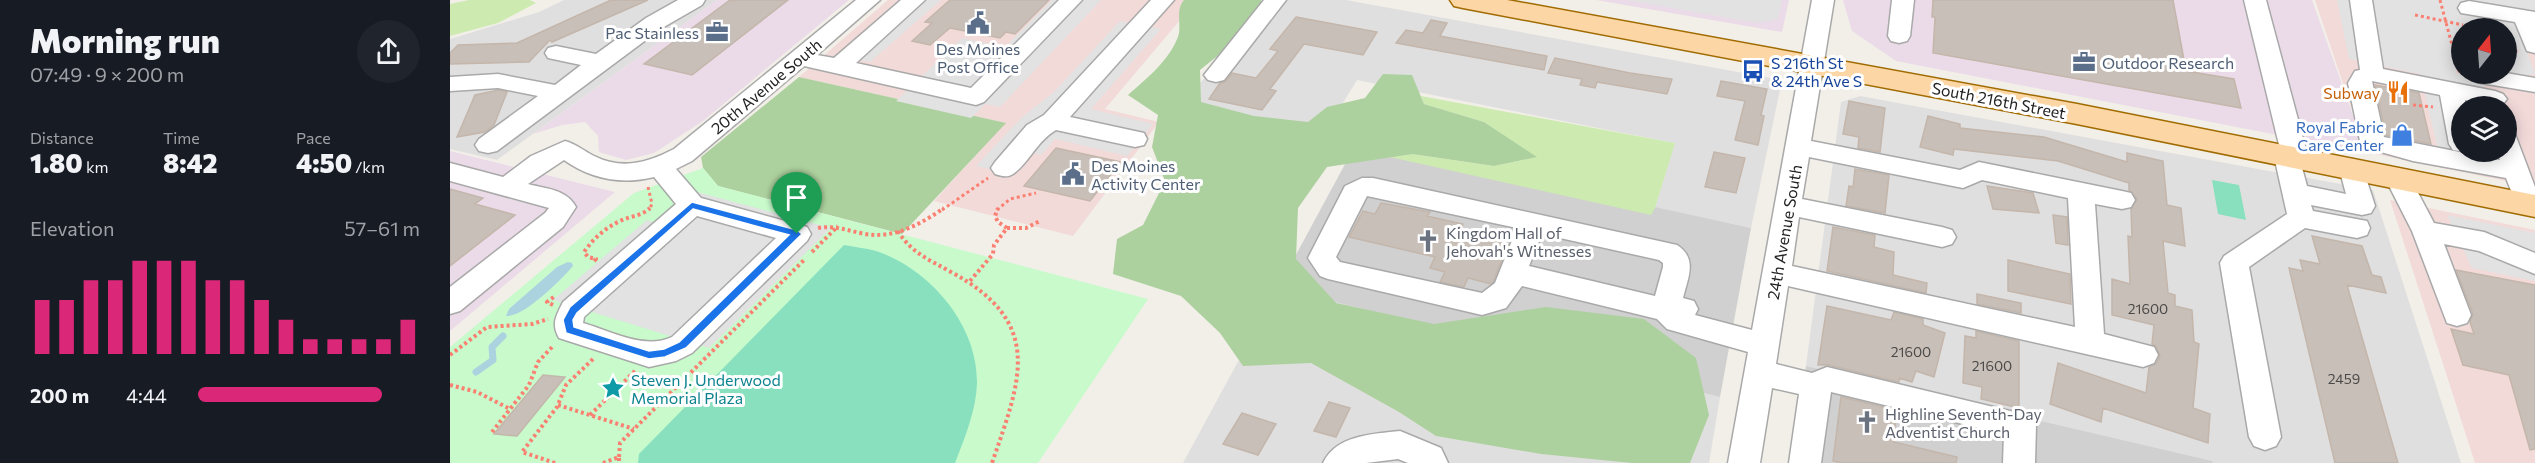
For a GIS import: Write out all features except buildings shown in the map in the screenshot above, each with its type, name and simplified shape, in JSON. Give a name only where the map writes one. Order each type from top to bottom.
[{"type":"main road","name":"South 216th Street","points":[[1463,0],[1813,64],[2291,156],[2531,205]]},
{"type":"street","points":[[488,145],[654,23],[694,0]]},
{"type":"street","name":"20th Avenue South","points":[[660,168],[683,156],[869,0]]},
{"type":"street","points":[[867,41],[865,30],[867,27],[898,0]]},
{"type":"street","points":[[839,66],[914,0]]},
{"type":"street","points":[[800,58],[976,97],[1071,0]]},
{"type":"street","points":[[1004,168],[1036,131],[1053,121],[1163,0]]},
{"type":"street","points":[[1216,75],[1275,0]]},
{"type":"street","name":"24th Avenue South","points":[[1744,463],[1824,0]]},
{"type":"street","points":[[1899,36],[1903,0]]},
{"type":"street","points":[[2255,0],[2291,156],[2298,205]]},
{"type":"street","points":[[2361,0],[2372,74]]},
{"type":"street","points":[[2469,15],[2530,18],[2535,46]]},
{"type":"street","points":[[556,53],[599,62]]},
{"type":"street","points":[[2451,84],[2372,74],[2363,76],[2360,83],[2372,141],[2413,153],[2451,152]]},
{"type":"street","points":[[450,84],[498,81],[559,93]]},
{"type":"street","points":[[2456,96],[2455,84],[2492,89],[2535,85]]},
{"type":"street","points":[[1053,121],[1135,139]]},
{"type":"street","points":[[1799,147],[1963,179],[1979,171],[2122,200]]},
{"type":"street","points":[[507,187],[540,162],[565,149],[580,161],[606,170],[642,173],[660,168],[692,205],[797,234]]},
{"type":"street","points":[[2490,162],[2515,171]]},
{"type":"street","points":[[2512,162],[2531,205]]},
{"type":"street","points":[[2265,437],[2234,263],[2298,205],[2362,206],[2352,168]]},
{"type":"street","points":[[450,172],[558,201],[563,207],[554,220],[450,303]]},
{"type":"street","points":[[2398,178],[2426,231],[2457,315]]},
{"type":"street","points":[[1533,222],[1507,288],[1496,300],[1482,304],[1338,272],[1330,268],[1322,258],[1354,192],[1362,187],[1373,187],[1533,222],[1667,252],[1676,258],[1677,267],[1666,310]]},
{"type":"street","points":[[2081,192],[2090,342]]},
{"type":"street","points":[[692,205],[573,310],[568,320],[569,330],[649,355],[665,353],[682,345],[797,234]]},
{"type":"street","points":[[2298,205],[2357,228]]},
{"type":"street","points":[[1789,206],[1942,237]]},
{"type":"street","points":[[2426,231],[2484,242],[2535,264]]},
{"type":"street","points":[[1514,273],[1666,310],[1677,321],[1764,350],[1816,386]]},
{"type":"street","points":[[1777,273],[2143,355]]},
{"type":"street","points":[[1816,386],[1827,379],[2020,425],[2019,463]]},
{"type":"street","points":[[1806,463],[1816,386]]},
{"type":"street","points":[[1339,463],[1364,448],[1400,445],[1430,458],[1432,463]]},
{"type":"path","points":[[2440,0],[2451,59]]},
{"type":"path","points":[[2415,15],[2445,21],[2469,15]]},
{"type":"path","points":[[2413,105],[2428,106]]},
{"type":"path","points":[[797,234],[830,225],[868,235],[884,235],[898,231],[930,217],[1004,168]]},
{"type":"path","points":[[1036,193],[1018,194],[999,207],[996,212],[997,221],[1007,228],[1026,228],[1040,221]]},
{"type":"path","points":[[603,463],[619,460],[620,443],[838,226]]},
{"type":"path","points":[[970,282],[993,254],[994,245],[1007,228]]},
{"type":"path","points":[[898,231],[906,246],[970,282],[998,303],[1010,320],[1020,356],[1016,396],[992,463]]},
{"type":"path","points":[[450,355],[487,327],[532,324],[549,319]]},
{"type":"path","points":[[555,463],[522,452],[558,405],[566,385],[612,343]]},
{"type":"path","points":[[492,432],[530,385],[538,362],[554,346]]},
{"type":"path","points":[[590,415],[636,370]]},
{"type":"path","points":[[450,385],[477,392],[510,409]]},
{"type":"path","points":[[558,405],[634,429]]},
{"type":"shaded area","points":[[564,0],[717,0],[497,160],[450,149],[450,39],[539,12]]},
{"type":"shaded area","points":[[717,0],[849,0],[703,121],[654,153],[626,160],[599,152],[598,136],[585,122],[562,125],[533,134]]},
{"type":"shaded area","points":[[888,0],[1197,0],[1105,109],[1159,122],[1073,236],[934,201],[1005,123],[799,77]]},
{"type":"shaded area","points":[[911,0],[941,0],[870,62],[845,57]]},
{"type":"shaded area","points":[[1052,0],[1101,0],[1000,107],[985,104],[971,118],[896,101],[962,38],[1005,47]]},
{"type":"shaded area","points":[[1264,0],[1346,0],[1782,80],[1751,228],[1655,208],[1674,143],[1357,80],[1322,137],[1182,107]]},
{"type":"shaded area","points":[[1596,0],[1789,0],[1782,32]]},
{"type":"shaded area","points":[[1626,0],[1782,0],[1778,19],[1758,23]]},
{"type":"shaded area","points":[[1843,0],[2312,0],[2366,152],[1896,61],[1852,31]]},
{"type":"shaded area","points":[[2315,0],[2535,0],[2535,187],[2366,152]]},
{"type":"shaded area","points":[[2337,0],[2535,0],[2535,14],[2512,11],[2515,18],[2451,18],[2451,84],[2493,84],[2481,87],[2482,96],[2451,96],[2451,155],[2439,154],[2420,74],[2349,59]]},
{"type":"shaded area","points":[[1120,21],[1161,29],[1091,109],[1153,124],[1127,156],[1055,139],[1041,155],[1025,151],[1006,173],[976,166],[1021,118],[1054,92]]},
{"type":"shaded area","points":[[2517,25],[2535,74],[2517,78]]},
{"type":"shaded area","points":[[1860,96],[2373,190],[2461,463],[2213,463],[1806,366],[1841,102]]},
{"type":"shaded area","points":[[1357,142],[1751,228],[1720,397],[1278,288]]},
{"type":"shaded area","points":[[450,151],[615,192],[450,331]]},
{"type":"shaded area","points":[[697,192],[831,228],[709,348],[553,300],[647,220],[660,224]]},
{"type":"shaded area","points":[[2390,200],[2535,230],[2535,463],[2475,463]]},
{"type":"shaded area","points":[[2447,215],[2535,233],[2535,281],[2472,268]]},
{"type":"shaded area","points":[[1278,288],[1720,397],[1709,463],[1183,463]]},
{"type":"shaded area","points":[[1806,366],[2212,461],[2213,463],[1792,463]]},
{"type":"green space","points":[[469,0],[530,0],[536,3],[498,23],[450,36],[450,4]]},
{"type":"green space","points":[[1184,0],[1261,0],[1266,17],[1200,70],[1201,102],[1254,116],[1308,122],[1327,107],[1365,98],[1383,74],[1412,75],[1424,104],[1484,122],[1537,157],[1494,166],[1412,154],[1327,167],[1298,208],[1296,259],[1336,303],[1434,324],[1546,307],[1644,319],[1696,358],[1709,415],[1690,463],[1632,463],[1541,454],[1436,436],[1399,412],[1311,363],[1243,366],[1220,333],[1181,296],[1113,274],[1117,239],[1143,225],[1165,181],[1152,147],[1158,115],[1128,95],[1156,69],[1174,46],[1179,33],[1180,8]]},
{"type":"green space","points":[[799,77],[1006,123],[902,234],[718,186],[703,168],[701,157]]},
{"type":"green space","points":[[1421,96],[1675,143],[1655,208],[1651,215],[1390,157],[1412,154],[1494,166],[1536,157],[1484,122],[1424,104]]},
{"type":"green space","points":[[703,168],[718,186],[1148,299],[1038,463],[450,463],[450,347],[634,193]]},
{"type":"green space","points":[[2212,180],[2239,185],[2246,220],[2218,214]]},
{"type":"green space","points":[[844,245],[876,251],[896,259],[915,271],[932,285],[960,320],[975,361],[977,383],[972,414],[955,463],[638,463],[639,454]]},
{"type":"water","points":[[568,262],[573,266],[542,297],[522,311],[506,316],[509,309],[557,267]]},
{"type":"waterway","points":[[476,372],[493,360],[492,347],[503,336]]},
{"type":"place","name":"Des Moines Post Office","points":[[978,23]]},
{"type":"place","name":"Pac Stainless","points":[[717,32]]},
{"type":"place","name":"Outdoor Research","points":[[2084,62]]},
{"type":"place","name":"S 216th St & 24th Ave S","points":[[1753,71]]},
{"type":"place","name":"Subway","points":[[2398,92]]},
{"type":"place","name":"Royal Fabric Care Center","points":[[2402,135]]},
{"type":"place","name":"Des Moines Activity Center","points":[[1073,174]]},
{"type":"place","name":"Kingdom Hall of Jehovah's Witnesses","points":[[1428,241]]},
{"type":"place","name":"Steven J. Underwood Memorial Plaza","points":[[613,388]]},
{"type":"place","name":"Highline Seventh-Day Adventist Church","points":[[1867,422]]},
{"type":"route","points":[[692,205],[797,234],[682,345],[665,353],[649,355],[569,330],[568,320],[573,310],[692,205]]}]
